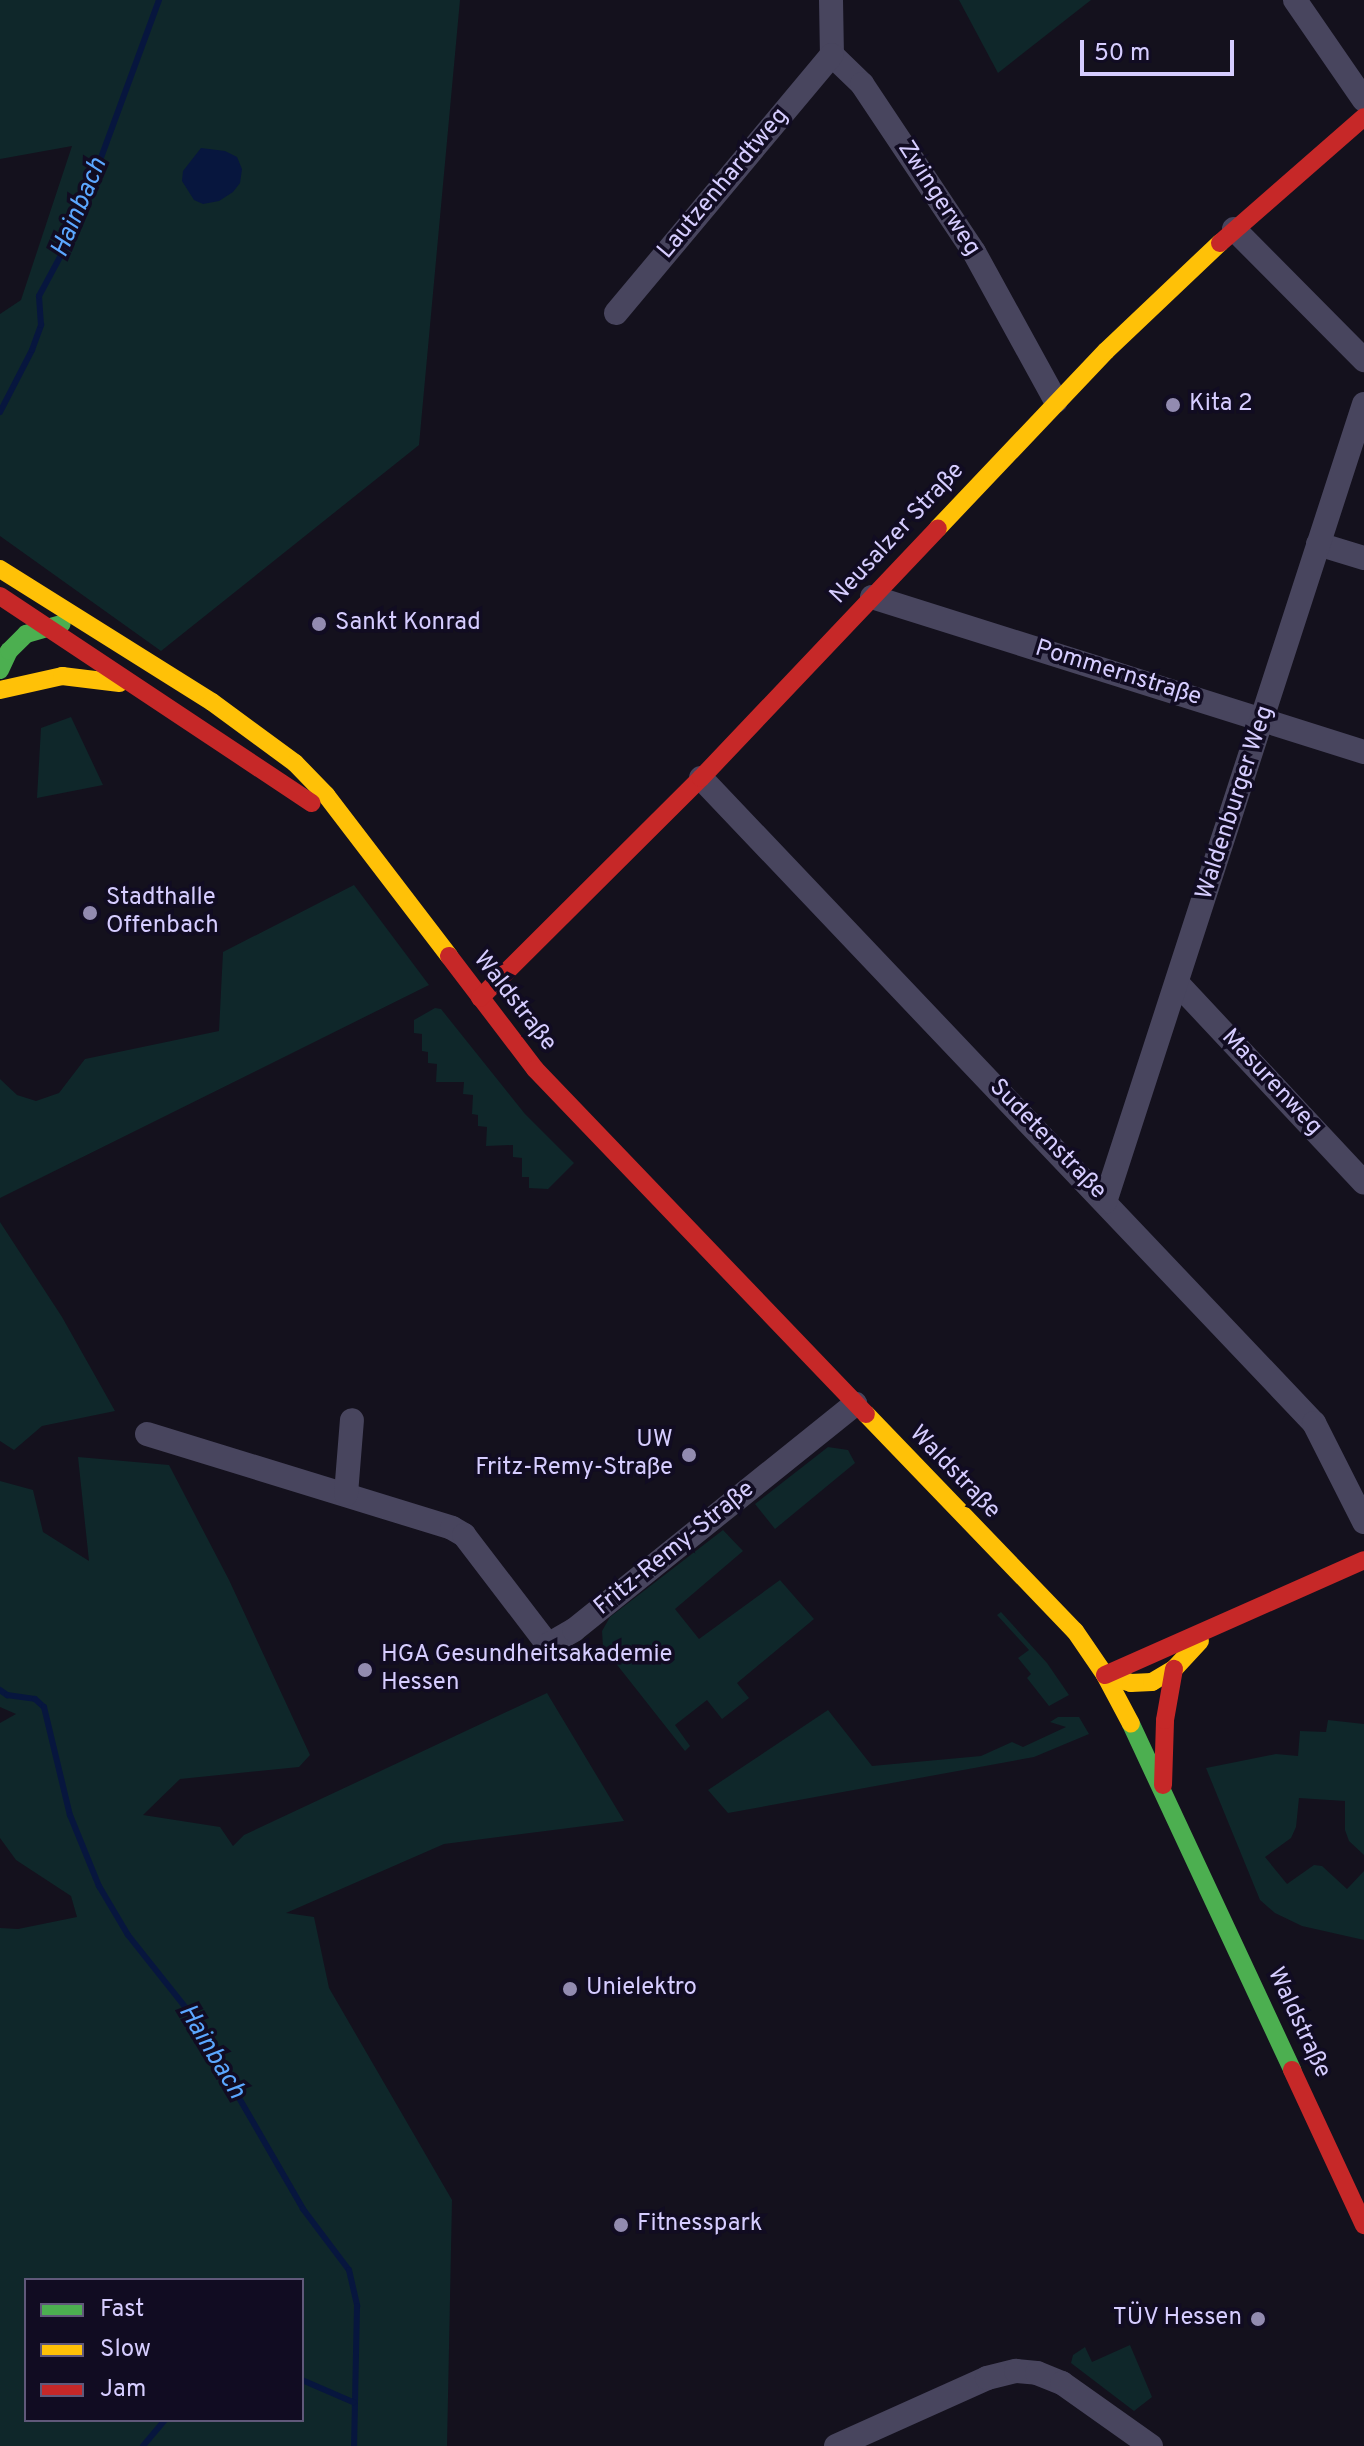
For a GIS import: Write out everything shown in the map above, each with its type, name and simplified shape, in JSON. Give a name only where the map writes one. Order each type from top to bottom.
[{"type":"main road","name":"Neusalzer Straße","points":[[480,998],[701,778],[1056,401],[1234,229],[1364,117]]},
{"type":"main road","name":"Waldstraße","points":[[0,569],[212,702],[295,763],[326,795],[546,1081],[1075,1631],[1105,1675],[1163,1789],[1364,2225]]},
{"type":"main road","name":"Waldstraße","points":[[0,596],[282,782],[366,850]]},
{"type":"main road","points":[[0,688],[31,658],[44,627],[43,597]]},
{"type":"main road","points":[[1,658],[20,638],[44,627],[87,626]]},
{"type":"main road","points":[[0,688],[62,676],[132,685]]},
{"type":"main road","points":[[1105,1675],[1364,1560]]},
{"type":"main road","points":[[1105,1675],[1139,1684],[1152,1682],[1174,1669],[1214,1627]]},
{"type":"main road","points":[[1163,1789],[1165,1720],[1174,1669]]},
{"type":"street","points":[[831,0],[832,55]]},
{"type":"street","points":[[1295,0],[1364,100]]},
{"type":"street","name":"Lautzenhardtweg","points":[[616,313],[832,55]]},
{"type":"street","name":"Zwingerweg","points":[[832,55],[862,84],[974,252],[1056,401]]},
{"type":"street","points":[[1234,229],[1364,360]]},
{"type":"street","name":"Waldenburger Weg","points":[[1105,1202],[1364,404]]},
{"type":"street","points":[[1318,544],[1364,558]]},
{"type":"street","name":"Pommernstraße","points":[[872,597],[1364,752]]},
{"type":"street","name":"Sudetenstraße","points":[[701,778],[1314,1423],[1364,1522]]},
{"type":"street","name":"Masurenweg","points":[[1178,984],[1364,1183]]},
{"type":"street","name":"Fritz-Remy-Straße","points":[[147,1434],[346,1494],[464,1535],[548,1645],[574,1630],[855,1404]]},
{"type":"street","points":[[346,1494],[352,1420]]},
{"type":"street","points":[[836,2446],[987,2378],[1016,2371],[1037,2373],[1062,2383],[1151,2446]]},
{"type":"green space","points":[[0,0],[460,0],[419,445],[161,651],[0,536],[0,314],[21,300],[72,146],[0,159]]},
{"type":"green space","points":[[959,0],[1091,0],[998,73]]},
{"type":"green space","points":[[71,717],[103,785],[37,798],[41,728]]},
{"type":"green space","points":[[354,885],[429,985],[0,1198],[0,1079],[17,1095],[36,1101],[59,1093],[85,1059],[219,1031],[223,952]]},
{"type":"green space","points":[[435,1008],[441,1009],[525,1114],[574,1163],[548,1189],[529,1188],[529,1177],[522,1177],[522,1158],[513,1157],[513,1145],[486,1146],[487,1127],[478,1126],[478,1115],[472,1114],[473,1095],[463,1094],[464,1082],[436,1082],[437,1064],[428,1063],[428,1052],[422,1051],[422,1034],[414,1033],[414,1020]]},
{"type":"green space","points":[[0,1222],[62,1317],[115,1411],[42,1426],[14,1450],[0,1441]]},
{"type":"green space","points":[[828,1447],[848,1450],[855,1463],[775,1529],[755,1504]]},
{"type":"green space","points":[[78,1457],[169,1465],[229,1580],[310,1755],[299,1767],[180,1779],[143,1815],[220,1827],[233,1846],[244,1835],[547,1693],[624,1821],[444,1844],[286,1913],[314,1917],[329,1988],[452,2200],[447,2446],[0,2446],[0,1928],[18,1929],[77,1917],[71,1896],[16,1860],[0,1838],[0,1723],[16,1714],[0,1707],[0,1481],[33,1490],[43,1532],[89,1561]]},
{"type":"green space","points":[[723,1530],[743,1551],[675,1609],[699,1639],[780,1580],[814,1619],[737,1683],[749,1698],[722,1719],[707,1700],[675,1725],[690,1746],[685,1751],[603,1647],[602,1631],[610,1617]]},
{"type":"green space","points":[[1001,1612],[1047,1663],[1069,1695],[1049,1706],[1027,1678],[1031,1674],[1018,1658],[1029,1650],[997,1615]]},
{"type":"green space","points":[[828,1710],[872,1766],[981,1756],[1012,1742],[1023,1747],[1066,1727],[1050,1722],[1058,1717],[1079,1717],[1089,1734],[1034,1757],[728,1813],[708,1790]]},
{"type":"green space","points":[[1328,1720],[1364,1724],[1364,1855],[1349,1841],[1345,1830],[1345,1801],[1299,1798],[1296,1827],[1291,1838],[1265,1857],[1287,1884],[1314,1865],[1322,1866],[1347,1889],[1364,1871],[1364,1940],[1302,1926],[1275,1913],[1260,1900],[1206,1768],[1276,1754],[1298,1756],[1300,1731],[1326,1732]]},
{"type":"green space","points":[[1130,2345],[1152,2397],[1134,2411],[1071,2363],[1073,2355],[1085,2347],[1092,2362]]},
{"type":"water","points":[[201,148],[225,151],[237,157],[242,169],[240,183],[233,192],[219,201],[203,204],[194,200],[182,181],[183,171]]},
{"type":"waterway","name":"Hainbach","points":[[0,412],[32,350],[41,325],[39,296],[74,231],[159,0]]},
{"type":"waterway","name":"Hainbach","points":[[0,1690],[7,1695],[35,1699],[44,1707],[70,1815],[99,1886],[128,1935],[190,2013],[303,2209],[349,2270],[357,2306],[354,2446]]},
{"type":"waterway","points":[[304,2381],[353,2402]]},
{"type":"waterway","points":[[143,2446],[163,2422]]},
{"type":"traffic: fast","points":[[0,670],[9,651],[26,634],[62,624]]},
{"type":"traffic: fast","points":[[1131,1724],[1292,2070]]},
{"type":"traffic: slow","points":[[938,528],[1106,351],[1220,243]]},
{"type":"traffic: slow","points":[[0,569],[212,702],[295,763],[326,795],[449,956]]},
{"type":"traffic: slow","points":[[0,690],[62,676],[120,683]]},
{"type":"traffic: slow","points":[[866,1414],[1075,1631],[1105,1675],[1131,1724]]},
{"type":"traffic: slow","points":[[1105,1675],[1131,1683],[1152,1682],[1174,1669],[1200,1641]]},
{"type":"traffic: jam","points":[[1220,243],[1364,117]]},
{"type":"traffic: jam","points":[[480,998],[701,778],[938,528]]},
{"type":"traffic: jam","points":[[0,596],[311,803]]},
{"type":"traffic: jam","points":[[449,956],[535,1069],[866,1414]]},
{"type":"traffic: jam","points":[[1105,1675],[1364,1560]]},
{"type":"traffic: jam","points":[[1163,1785],[1165,1720],[1174,1669]]},
{"type":"traffic: jam","points":[[1292,2070],[1364,2225]]},
{"type":"place","name":"Kita 2","points":[[1173,405]]},
{"type":"place","name":"Sankt Konrad","points":[[319,624]]},
{"type":"place","name":"Stadthalle Offenbach","points":[[90,913]]},
{"type":"place","name":"UW Fritz-Remy-Straße","points":[[689,1455]]},
{"type":"place","name":"HGA Gesundheitsakademie Hessen","points":[[365,1670]]},
{"type":"place","name":"Unielektro","points":[[570,1989]]},
{"type":"place","name":"Fitnesspark","points":[[621,2225]]},
{"type":"place","name":"TÜV Hessen","points":[[1258,2319]]}]
